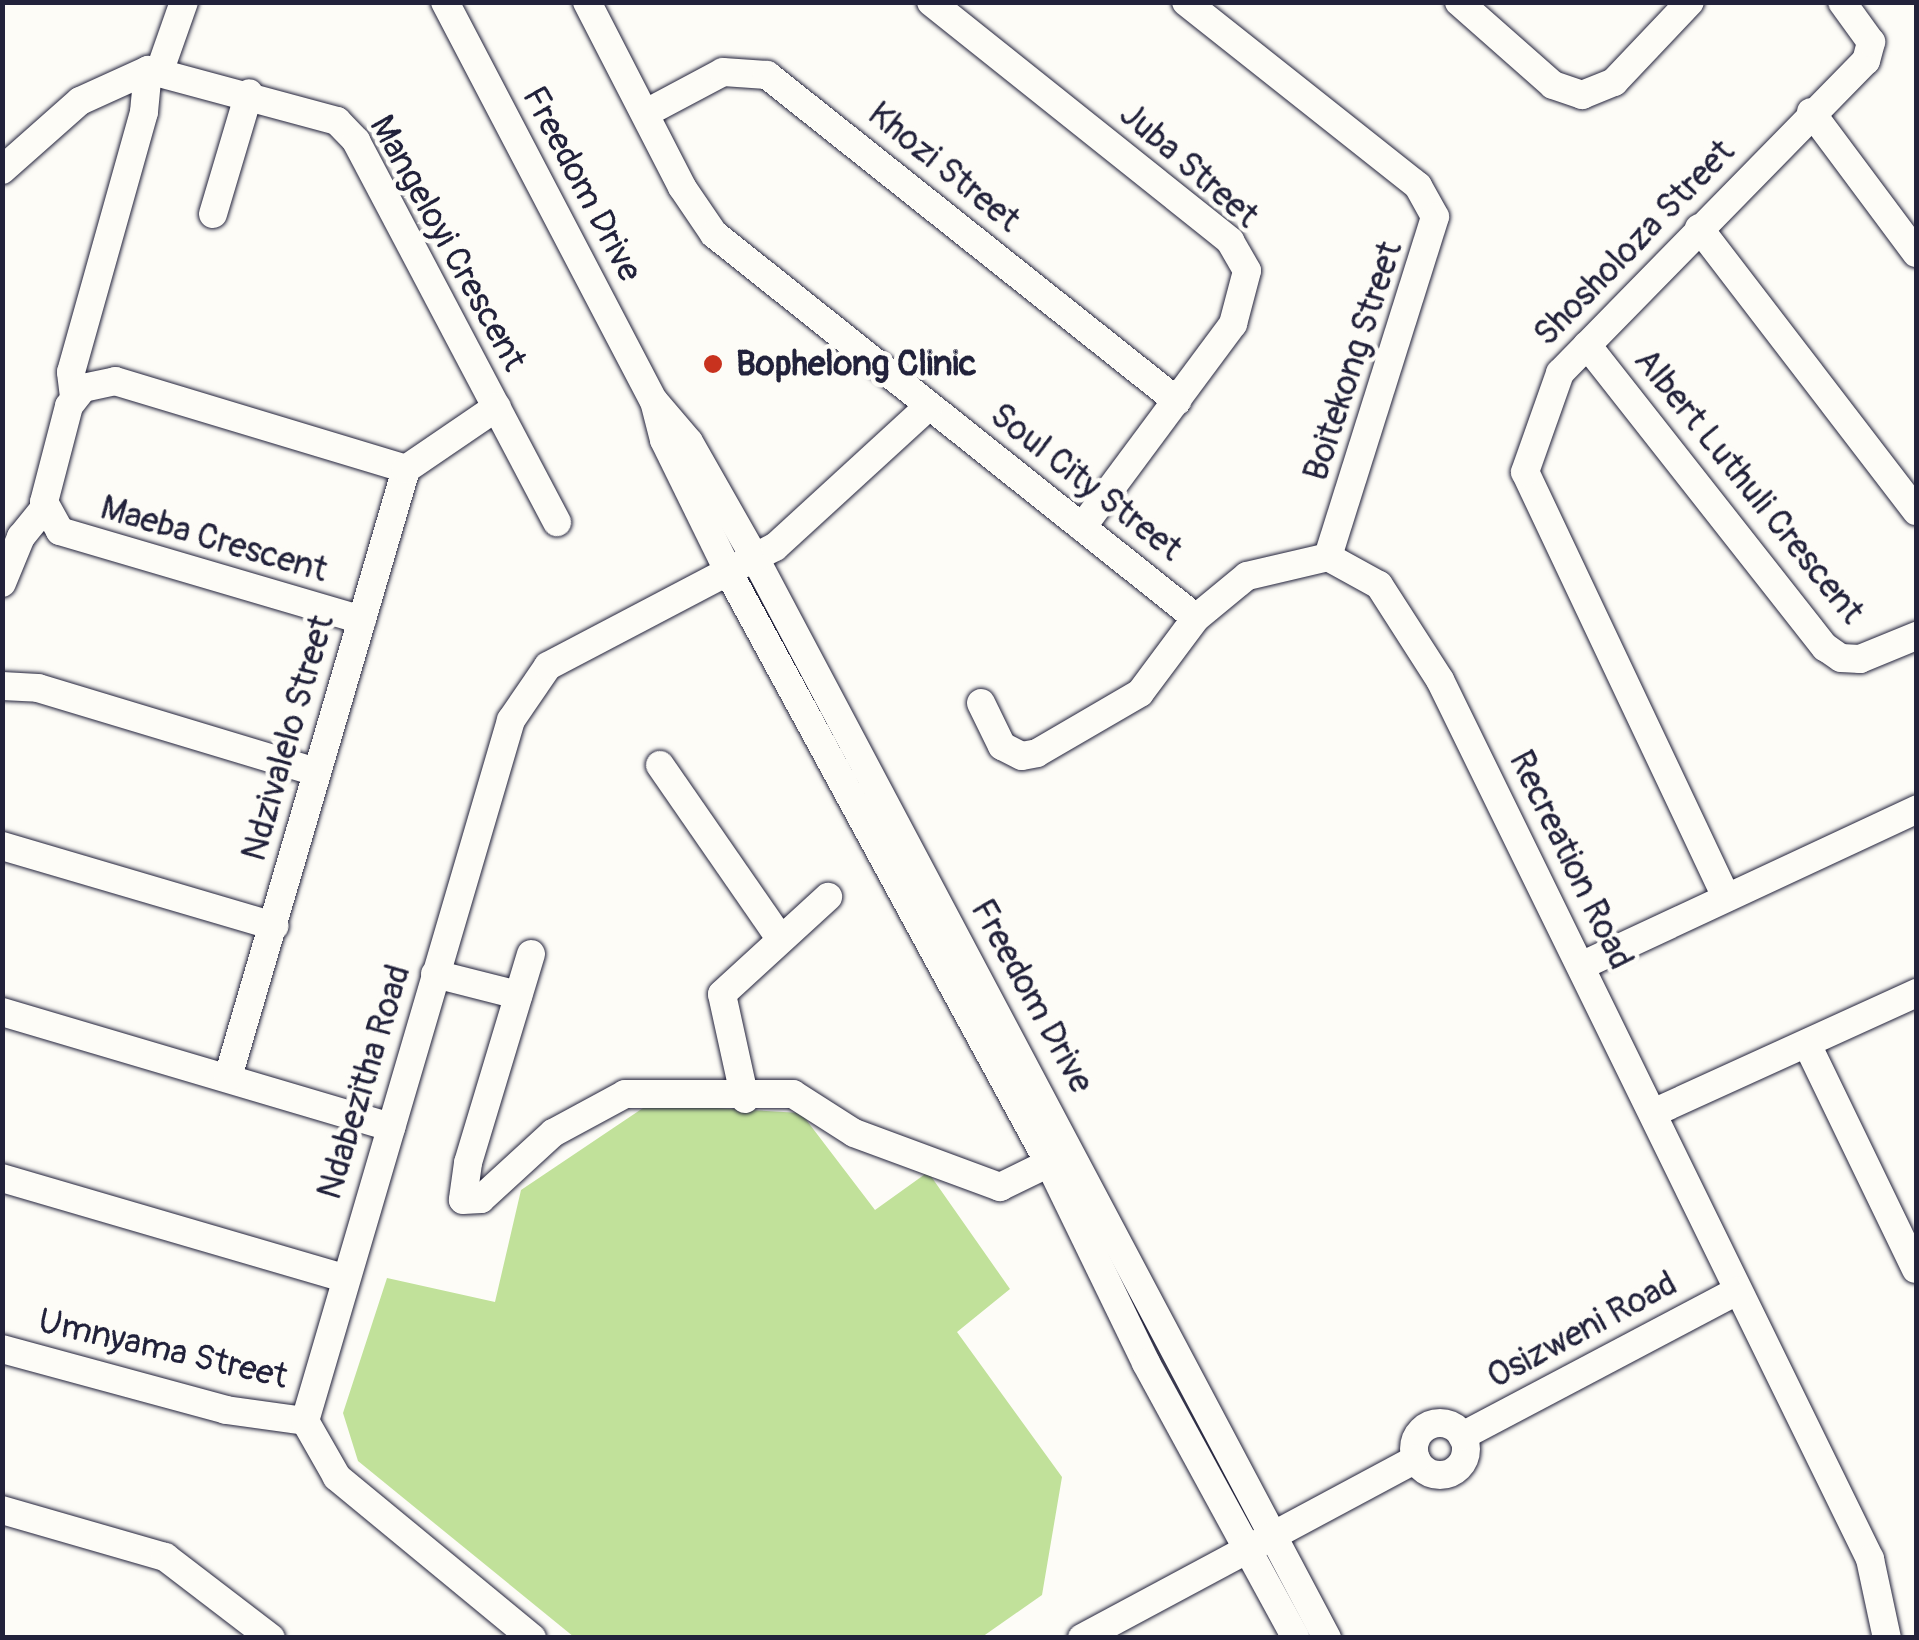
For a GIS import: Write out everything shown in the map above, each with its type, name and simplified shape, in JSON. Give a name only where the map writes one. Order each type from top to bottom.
[{"type":"street","points":[[2,583],[14,550],[44,507],[74,397],[75,354],[154,70],[184,2]]},
{"type":"street","name":"Freedom Drive","points":[[444,2],[654,401],[689,442],[756,560],[1260,1541],[1296,1638]]},
{"type":"street","name":"Soul City Street","points":[[587,2],[682,187],[714,234],[1196,618]]},
{"type":"street","name":"Juba Street","points":[[931,2],[1238,252],[1247,282],[1239,312],[1082,527]]},
{"type":"street","name":"Boitekong Street","points":[[1186,2],[1418,186],[1435,217],[1328,557]]},
{"type":"street","points":[[1458,2],[1553,85],[1582,95],[1614,82],[1690,2]]},
{"type":"street","name":"Shosholoza Street","points":[[1726,897],[1527,482],[1530,450],[1553,385],[1587,344],[1872,50],[1842,2]]},
{"type":"street","points":[[2,170],[66,110],[154,70]]},
{"type":"street","name":"Mangeloyi Crescent","points":[[154,70],[325,115],[353,136],[557,522]]},
{"type":"street","name":"Khozi Street","points":[[646,113],[723,72],[767,75],[1176,402]]},
{"type":"street","points":[[213,214],[249,93]]},
{"type":"street","points":[[1811,112],[1916,253]]},
{"type":"street","points":[[1699,228],[1916,511]]},
{"type":"street","name":"Albert Luthuli Crescent","points":[[1587,344],[1832,654],[1868,657],[1916,636]]},
{"type":"street","points":[[74,397],[96,382],[115,380],[406,469],[496,407]]},
{"type":"street","name":"Freedom Drive","points":[[654,401],[664,440],[730,575],[1050,1162],[1146,1363],[1326,1638]]},
{"type":"street","name":"Ndabezitha Road","points":[[306,1421],[344,1278],[511,720],[526,691],[564,657],[756,560],[929,406]]},
{"type":"street","name":"Ndzivalelo Street","points":[[228,1077],[406,469]]},
{"type":"street","name":"Maeba Crescent","points":[[44,507],[54,526],[73,538],[362,620]]},
{"type":"street","points":[[981,703],[1002,746],[1022,756],[1037,753],[1140,693],[1196,618],[1246,576],[1328,557]]},
{"type":"street","name":"Recreation Road","points":[[1328,557],[1371,578],[1409,624],[1582,966],[1870,1560],[1886,1638]]},
{"type":"street","points":[[2,686],[38,688],[317,772]]},
{"type":"street","points":[[660,764],[780,938]]},
{"type":"street","points":[[1582,966],[1916,810]]},
{"type":"street","points":[[2,846],[274,926]]},
{"type":"street","points":[[746,1099],[722,994],[828,897]]},
{"type":"street","points":[[531,954],[463,1200],[482,1199],[553,1133],[616,1097],[746,1099],[793,1094],[854,1133],[1000,1187],[1050,1162]]},
{"type":"street","points":[[435,974],[518,994]]},
{"type":"street","points":[[1653,1114],[1916,992]]},
{"type":"street","points":[[2,1012],[391,1127]]},
{"type":"street","points":[[1807,1044],[1916,1269]]},
{"type":"street","points":[[2,1178],[344,1278]]},
{"type":"street","name":"Osizweni Road","points":[[1260,1541],[1416,1459],[1415,1440],[1428,1426],[1447,1424],[1462,1436],[1737,1291]]},
{"type":"street","name":"Umnyama Street","points":[[2,1349],[226,1410],[306,1421]]},
{"type":"street","points":[[306,1421],[337,1478],[532,1638]]},
{"type":"street","points":[[2,1510],[165,1556],[271,1638]]},
{"type":"street","points":[[1082,1638],[1260,1541]]},
{"type":"green space","points":[[649,1104],[801,1113],[875,1210],[928,1172],[1010,1289],[957,1332],[1062,1477],[1042,1595],[982,1637],[574,1637],[358,1461],[343,1413],[387,1278],[495,1302],[521,1190]]},
{"type":"place","name":"Bophelong Clinic","points":[[713,364]]}]
